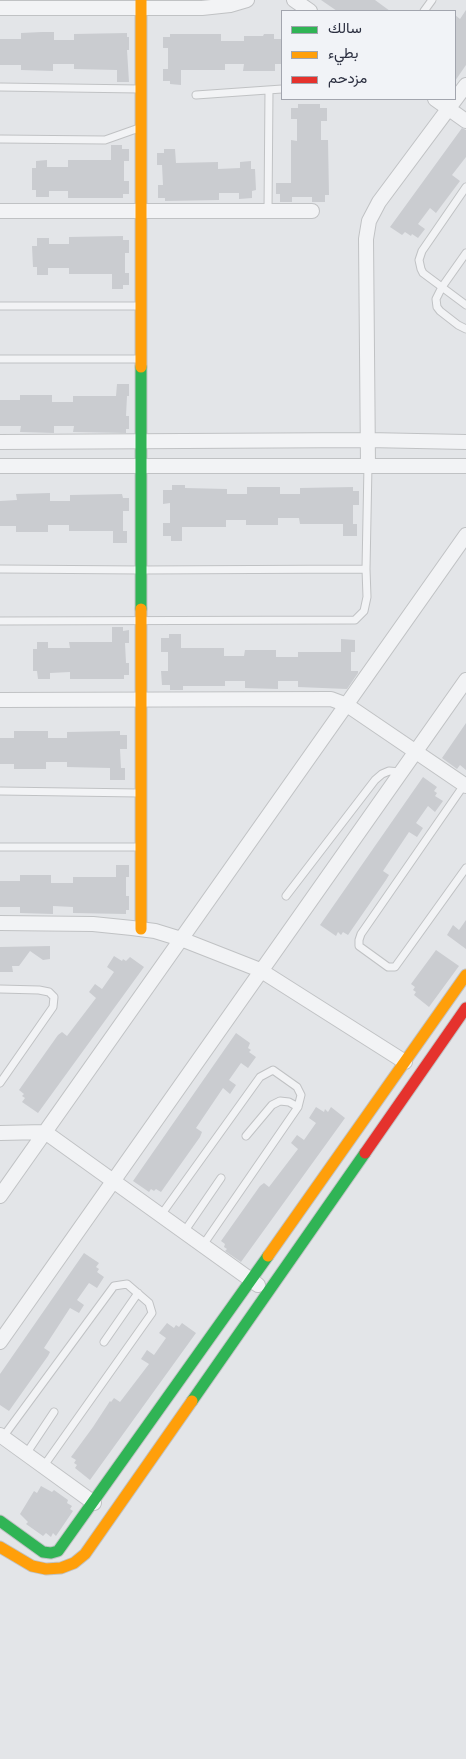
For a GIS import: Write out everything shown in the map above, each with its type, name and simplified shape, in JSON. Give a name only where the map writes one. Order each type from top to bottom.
[{"type":"street","points":[[0,8],[141,4],[216,7],[246,0]]},
{"type":"street","points":[[294,0],[309,10]]},
{"type":"street","points":[[141,4],[141,929]]},
{"type":"street","points":[[456,99],[466,85]]},
{"type":"street","points":[[437,100],[466,121]]},
{"type":"street","points":[[368,465],[366,239],[369,220],[379,202],[455,100]]},
{"type":"street","points":[[0,211],[312,211]]},
{"type":"street","points":[[0,442],[368,440],[466,442]]},
{"type":"street","points":[[0,466],[466,466]]},
{"type":"street","points":[[0,1196],[466,535]]},
{"type":"street","points":[[0,1342],[260,970],[466,680]]},
{"type":"street","points":[[0,700],[331,699],[346,705],[465,786]]},
{"type":"street","points":[[0,922],[93,924],[141,929],[181,939],[260,970],[405,1062]]},
{"type":"street","points":[[0,1521],[43,1552],[51,1553],[58,1551],[63,1546],[466,975]]},
{"type":"street","points":[[0,1547],[32,1566],[46,1569],[61,1568],[74,1563],[86,1554],[466,1008]]},
{"type":"street","points":[[0,1133],[45,1132],[268,1292]]},
{"type":"street","points":[[2,1436],[94,1503]]},
{"type":"lane","points":[[0,87],[140,89]]},
{"type":"lane","points":[[268,211],[269,90]]},
{"type":"lane","points":[[196,95],[281,90]]},
{"type":"lane","points":[[0,139],[105,140],[140,128]]},
{"type":"lane","points":[[466,187],[418,260],[420,269],[466,305]]},
{"type":"lane","points":[[466,253],[442,287],[436,299],[437,307],[458,325],[466,328]]},
{"type":"lane","points":[[0,306],[140,306]]},
{"type":"lane","points":[[0,359],[140,359]]},
{"type":"lane","points":[[0,621],[355,620],[364,611],[366,597],[368,465]]},
{"type":"lane","points":[[0,568],[142,570],[366,569]]},
{"type":"lane","points":[[286,896],[375,780],[389,771],[401,772]]},
{"type":"lane","points":[[465,786],[361,934],[359,946],[388,968],[395,967],[466,868]]},
{"type":"lane","points":[[0,791],[142,793]]},
{"type":"lane","points":[[0,847],[142,847]]},
{"type":"lane","points":[[0,989],[39,990],[49,992],[54,997],[53,1007],[0,1083]]},
{"type":"lane","points":[[161,1215],[260,1077],[273,1070],[297,1086],[300,1096],[298,1107],[203,1245]]},
{"type":"lane","points":[[246,1136],[272,1105],[280,1101],[289,1102],[298,1107]]},
{"type":"lane","points":[[184,1232],[221,1178]]},
{"type":"lane","points":[[2,1436],[114,1286],[128,1284],[149,1303],[152,1313],[43,1467]]},
{"type":"lane","points":[[104,1342],[138,1293]]},
{"type":"lane","points":[[26,1454],[54,1412]]},
{"type":"building","points":[[321,0],[375,0],[389,10],[336,10]]},
{"type":"building","points":[[466,10],[466,65],[456,80],[456,16],[460,19]]},
{"type":"building","points":[[54,32],[54,40],[74,40],[74,34],[127,33],[127,37],[129,37],[129,50],[127,50],[129,82],[117,82],[117,70],[74,69],[74,64],[53,64],[53,71],[21,70],[21,65],[0,65],[0,39],[21,39],[21,33]]},
{"type":"building","points":[[170,34],[221,34],[221,41],[244,41],[244,36],[274,34],[274,39],[281,39],[281,64],[275,64],[275,71],[243,71],[244,64],[225,64],[225,70],[181,70],[181,85],[170,84],[170,81],[163,81],[163,69],[168,69],[168,48],[163,48],[163,37],[170,37]]},
{"type":"building","points":[[298,104],[320,104],[320,108],[327,108],[327,121],[321,121],[321,140],[328,140],[329,195],[325,195],[325,202],[312,202],[312,197],[292,197],[292,202],[280,202],[280,194],[276,194],[276,183],[291,183],[291,140],[297,141],[297,119],[291,119],[291,108],[298,108]]},
{"type":"building","points":[[462,128],[466,130],[466,157],[452,175],[460,181],[436,213],[430,208],[418,224],[425,229],[418,238],[405,232],[402,235],[390,227]]},
{"type":"building","points":[[111,145],[122,145],[122,149],[129,149],[129,161],[124,161],[124,181],[129,181],[129,194],[123,194],[123,198],[68,198],[68,191],[49,191],[49,197],[36,197],[36,190],[32,190],[32,168],[36,168],[36,161],[47,160],[47,167],[68,167],[68,160],[111,160]]},
{"type":"building","points":[[164,149],[175,149],[176,163],[218,162],[218,169],[240,168],[240,162],[251,161],[251,169],[255,169],[256,190],[252,191],[252,198],[239,199],[239,193],[219,193],[219,200],[165,201],[165,198],[158,198],[158,185],[163,185],[162,165],[157,165],[157,153],[164,153]]},
{"type":"building","points":[[123,236],[123,240],[129,240],[129,253],[125,253],[125,273],[129,273],[129,285],[123,285],[123,289],[112,289],[112,274],[69,274],[69,268],[48,268],[48,275],[37,275],[37,267],[33,267],[32,246],[37,246],[37,238],[49,238],[49,244],[69,244],[69,237]]},
{"type":"building","points":[[117,384],[129,384],[126,416],[129,416],[129,429],[126,429],[126,433],[73,432],[74,426],[54,426],[54,433],[20,432],[21,426],[0,426],[0,400],[20,400],[20,395],[52,395],[52,402],[73,402],[73,396],[116,396]]},
{"type":"building","points":[[172,485],[185,485],[185,488],[227,489],[227,494],[247,494],[247,487],[280,487],[280,494],[300,494],[300,488],[353,487],[353,491],[359,491],[359,505],[353,505],[353,524],[357,524],[357,536],[343,536],[343,524],[300,524],[299,518],[278,518],[278,525],[246,525],[246,520],[226,520],[226,527],[182,527],[182,541],[171,541],[171,536],[163,536],[163,523],[170,523],[170,503],[163,504],[163,490],[172,490]]},
{"type":"building","points":[[50,493],[50,501],[70,501],[70,495],[122,494],[123,498],[129,498],[129,511],[123,511],[123,531],[127,531],[127,543],[113,543],[113,531],[69,531],[69,525],[48,525],[48,532],[16,532],[16,526],[0,526],[0,501],[17,500],[16,494]]},
{"type":"building","points":[[112,627],[123,627],[123,631],[129,630],[129,643],[125,643],[129,675],[124,675],[124,679],[70,679],[70,672],[50,673],[50,679],[38,679],[37,671],[33,671],[33,649],[37,649],[37,642],[48,642],[48,648],[70,648],[69,642],[112,642]]},
{"type":"building","points":[[169,634],[181,634],[181,648],[224,648],[224,656],[244,656],[245,650],[276,650],[276,657],[298,657],[298,652],[341,652],[341,639],[355,640],[355,652],[351,652],[351,671],[358,671],[358,673],[347,689],[298,687],[298,681],[278,681],[278,689],[245,688],[245,681],[225,681],[225,686],[183,686],[183,690],[170,690],[170,685],[162,685],[161,671],[168,671],[168,652],[161,652],[161,638],[169,638]]},
{"type":"building","points":[[466,723],[466,770],[460,765],[457,769],[442,758]]},
{"type":"building","points":[[14,731],[48,731],[48,738],[67,738],[67,732],[120,731],[120,735],[127,735],[127,749],[120,749],[121,768],[125,768],[125,780],[110,780],[110,768],[67,767],[67,762],[46,762],[46,769],[14,769],[14,764],[0,764],[0,738],[14,738]]},
{"type":"building","points":[[423,777],[437,787],[434,791],[437,793],[435,796],[443,801],[435,812],[428,806],[416,823],[423,828],[417,837],[409,832],[383,871],[389,875],[348,935],[343,932],[341,935],[338,932],[336,936],[320,925]]},
{"type":"building","points":[[116,865],[129,865],[129,877],[126,877],[126,896],[129,896],[129,910],[126,910],[126,914],[73,913],[73,907],[53,906],[53,914],[20,913],[20,907],[0,907],[0,881],[20,881],[20,875],[51,875],[51,883],[73,883],[73,877],[116,877]]},
{"type":"building","points":[[466,920],[466,949],[447,935],[453,925],[459,930]]},
{"type":"building","points":[[50,946],[50,959],[43,960],[30,951],[19,966],[12,966],[13,972],[0,972],[0,947]]},
{"type":"building","points":[[436,950],[459,966],[429,1007],[414,995],[416,992],[413,990],[415,987],[411,984]]},
{"type":"building","points":[[114,956],[122,961],[123,959],[126,961],[130,957],[144,967],[38,1113],[22,1102],[25,1098],[22,1096],[24,1094],[19,1090],[58,1035],[62,1032],[67,1036],[96,998],[89,992],[95,984],[102,989],[114,972],[107,967]]},
{"type":"building","points":[[236,1033],[250,1043],[248,1048],[251,1050],[249,1052],[256,1057],[248,1068],[241,1063],[229,1080],[236,1085],[230,1094],[223,1088],[196,1128],[202,1132],[200,1137],[161,1192],[151,1189],[149,1192],[133,1181]]},
{"type":"building","points":[[316,1107],[324,1112],[325,1109],[328,1112],[331,1107],[345,1118],[241,1262],[225,1251],[227,1249],[224,1247],[225,1244],[221,1241],[260,1186],[264,1183],[269,1187],[298,1149],[291,1143],[297,1135],[304,1140],[316,1123],[309,1118]]},
{"type":"building","points":[[84,1253],[99,1263],[96,1267],[99,1269],[97,1272],[104,1277],[97,1288],[89,1283],[77,1300],[84,1305],[79,1313],[70,1308],[44,1348],[50,1352],[48,1356],[9,1411],[0,1405],[0,1374]]},
{"type":"building","points":[[167,1323],[174,1328],[176,1325],[179,1327],[182,1323],[196,1333],[90,1480],[75,1468],[77,1465],[74,1463],[76,1460],[71,1457],[110,1401],[114,1398],[120,1402],[149,1364],[141,1359],[147,1350],[154,1355],[166,1338],[159,1333]]},
{"type":"building","points":[[41,1486],[52,1492],[54,1490],[68,1500],[67,1503],[72,1506],[70,1509],[73,1511],[56,1536],[53,1533],[51,1537],[46,1533],[43,1536],[26,1524],[28,1522],[20,1514],[34,1491],[37,1493]]},
{"type":"traffic: fast","points":[[141,367],[141,609]]},
{"type":"traffic: fast","points":[[192,1401],[365,1153]]},
{"type":"traffic: fast","points":[[0,1521],[43,1552],[51,1553],[58,1551],[268,1256]]},
{"type":"traffic: slow","points":[[141,0],[141,367]]},
{"type":"traffic: slow","points":[[141,609],[141,929]]},
{"type":"traffic: slow","points":[[268,1256],[466,975]]},
{"type":"traffic: slow","points":[[0,1547],[32,1566],[46,1569],[61,1568],[74,1563],[85,1554],[192,1401]]},
{"type":"traffic: jam","points":[[365,1153],[466,1008]]}]
